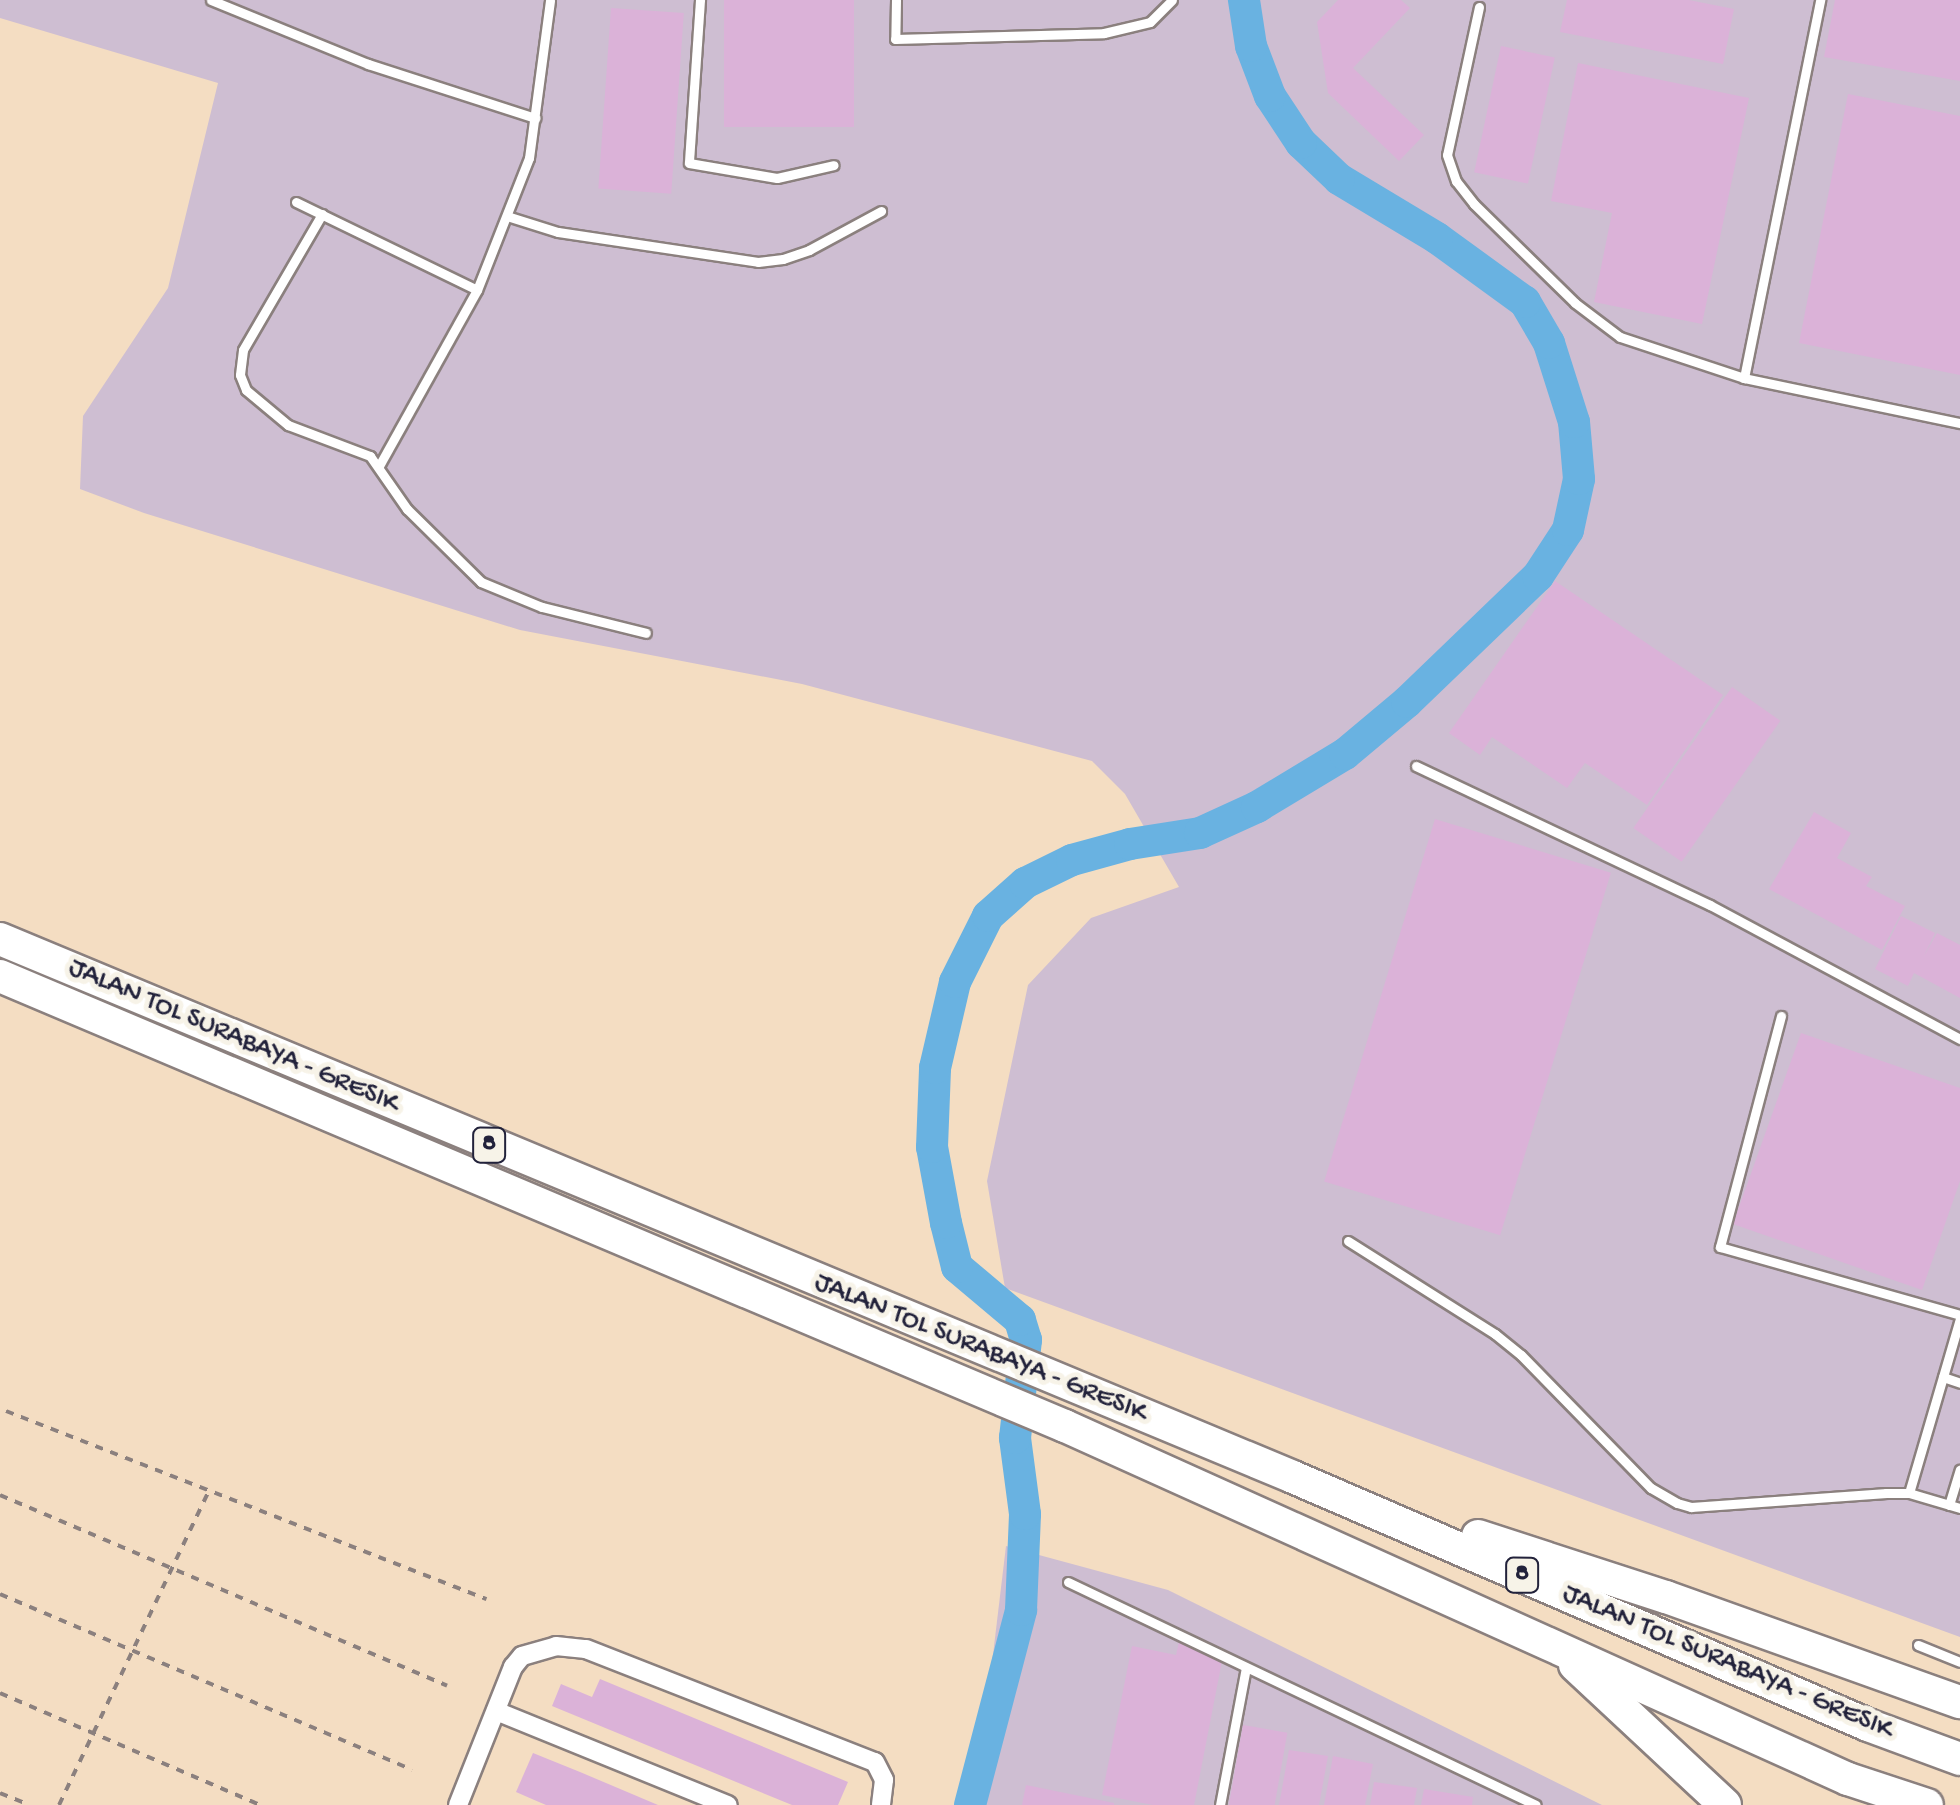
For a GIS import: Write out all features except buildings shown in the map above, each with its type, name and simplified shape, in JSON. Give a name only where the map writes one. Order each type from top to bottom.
[{"type":"highway","name":"JALAN TOL SURABAYA - GRESIK","points":[[0,938],[1083,1393],[1293,1477],[1868,1725],[1960,1759]]},
{"type":"highway","name":"JALAN TOL SURABAYA - GRESIK","points":[[0,976],[966,1383],[1848,1779],[1927,1805]]},
{"type":"highway","points":[[1293,1477],[1666,1596],[1960,1702]]},
{"type":"highway","points":[[1556,1648],[1725,1805]]},
{"type":"street","points":[[464,1803],[496,1712],[522,1656],[556,1646],[586,1649],[875,1762],[884,1780],[881,1805]]},
{"type":"street","points":[[496,1712],[728,1805]]},
{"type":"lane","points":[[210,0],[368,64],[534,118]]},
{"type":"lane","points":[[379,466],[477,290],[510,216],[529,158],[550,0]]},
{"type":"lane","points":[[700,0],[688,163],[776,178],[834,165]]},
{"type":"lane","points":[[896,0],[895,39],[1104,33],[1150,22],[1172,0]]},
{"type":"lane","points":[[1744,378],[1820,0]]},
{"type":"lane","points":[[1479,6],[1447,138],[1447,155],[1456,181],[1575,303],[1620,337],[1744,378],[1960,424]]},
{"type":"lane","points":[[296,202],[477,290]]},
{"type":"lane","points":[[510,216],[558,232],[758,262],[783,260],[809,250],[881,211]]},
{"type":"lane","points":[[322,214],[243,350],[240,375],[262,407],[288,426],[362,453],[379,466],[407,509],[481,582],[542,607],[646,633]]},
{"type":"lane","points":[[1416,766],[1710,904],[1960,1039]]},
{"type":"lane","points":[[1781,1016],[1720,1247],[1960,1317],[1909,1494]]},
{"type":"lane","points":[[1348,1241],[1521,1354],[1651,1488],[1678,1503],[1691,1507],[1909,1494],[1960,1508]]},
{"type":"lane","points":[[1943,1377],[1960,1383]]},
{"type":"lane","points":[[1949,1505],[1960,1470]]},
{"type":"lane","points":[[1068,1582],[1536,1805]]},
{"type":"lane","points":[[1918,1645],[1960,1662]]},
{"type":"lane","points":[[1220,1805],[1246,1668]]},
{"type":"path","points":[[6,1410],[486,1599]]},
{"type":"path","points":[[59,1805],[208,1492]]},
{"type":"path","points":[[0,1496],[447,1686]]},
{"type":"path","points":[[0,1594],[412,1770]]},
{"type":"path","points":[[0,1693],[260,1805]]},
{"type":"path","points":[[0,1793],[29,1805]]},
{"type":"shaded area","points":[[0,0],[1960,0],[1960,1637],[1005,1288],[987,1181],[1028,985],[1091,918],[1179,887],[1125,794],[1092,761],[802,684],[520,630],[144,513],[80,489],[83,416],[168,288],[218,83],[0,18]]},
{"type":"shaded area","points":[[1006,1546],[1168,1590],[1602,1805],[975,1805]]},
{"type":"waterway","points":[[970,1805],[1021,1610],[1025,1514],[1015,1438],[1026,1340],[1020,1320],[957,1267],[946,1223],[932,1147],[935,1068],[955,982],[988,916],[1025,883],[1072,860],[1130,844],[1200,833],[1257,807],[1345,754],[1407,702],[1538,576],[1568,530],[1579,479],[1574,422],[1549,343],[1525,302],[1437,238],[1339,179],[1301,143],[1270,96],[1251,46],[1244,0]]}]
